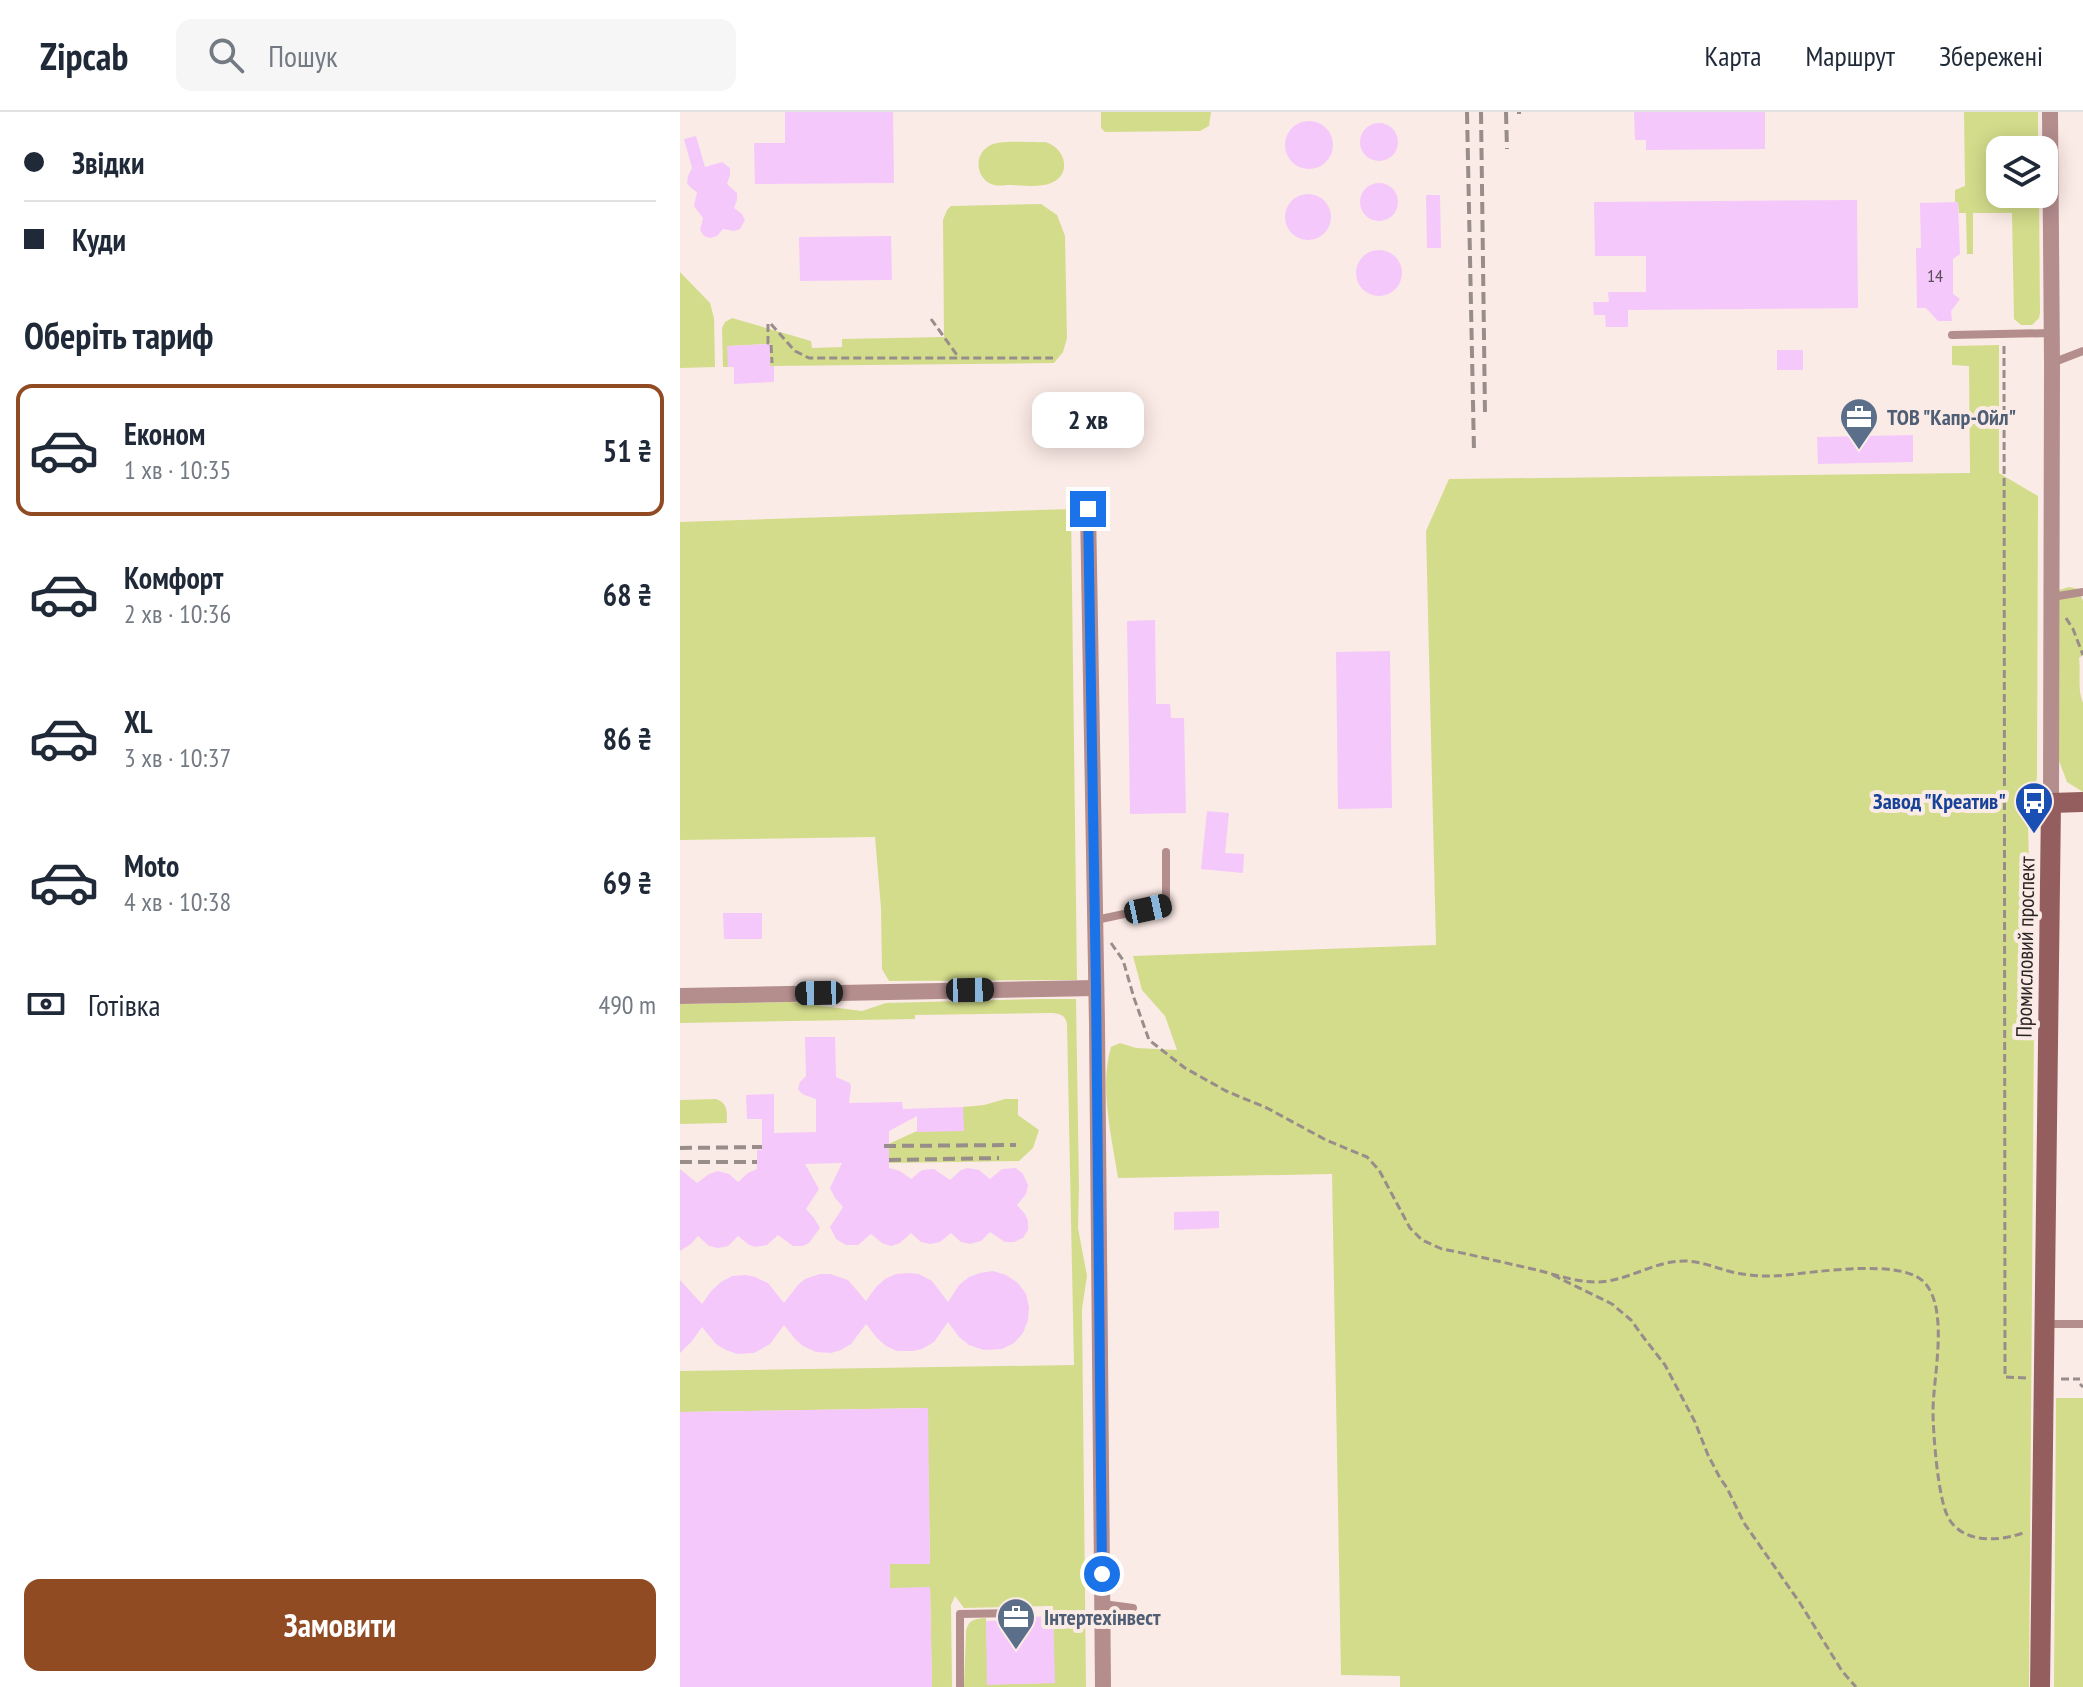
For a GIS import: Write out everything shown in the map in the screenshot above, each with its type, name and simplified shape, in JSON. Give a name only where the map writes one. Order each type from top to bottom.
[{"type":"street","name":"Промисловий проспект","points":[[2040,1687],[2051,803],[2052,112]]},
{"type":"street","points":[[1088,509],[1103,1687]]},
{"type":"street","points":[[2051,803],[2083,802]]},
{"type":"street","points":[[680,996],[1096,988]]},
{"type":"lane","points":[[1952,335],[2052,333]]},
{"type":"lane","points":[[2052,363],[2083,351]]},
{"type":"lane","points":[[2052,597],[2083,592]]},
{"type":"lane","points":[[1095,920],[1166,905],[1166,852]]},
{"type":"lane","points":[[2044,1324],[2083,1324]]},
{"type":"lane","points":[[1102,1604],[1133,1608]]},
{"type":"lane","points":[[960,1687],[960,1614],[1023,1613]]},
{"type":"path","points":[[931,319],[959,358]]},
{"type":"path","points":[[772,363],[771,343],[768,343],[770,324],[795,351],[809,358],[1053,358]]},
{"type":"path","points":[[2004,334],[2005,1377],[2044,1378]]},
{"type":"path","points":[[2052,597],[2073,629],[2083,655]]},
{"type":"path","points":[[1095,920],[1123,960],[1149,1040],[1185,1068],[1226,1091],[1367,1157],[1379,1170],[1410,1228],[1422,1240],[1442,1249],[1595,1282],[1615,1280],[1665,1262],[1687,1261],[1757,1276],[1851,1269],[1910,1273],[1924,1282],[1937,1314],[1933,1415],[1941,1494],[1949,1518],[1961,1531],[1977,1538],[1997,1540],[2042,1526]]},
{"type":"path","points":[[1550,1273],[1612,1304],[1631,1320],[1665,1365],[1744,1523],[1800,1603],[1842,1671],[1856,1687]]},
{"type":"green space","points":[[1101,112],[1211,112],[1209,126],[1200,131],[1105,132],[1101,128]]},
{"type":"green space","points":[[1964,112],[2038,112],[2038,136],[1986,136],[1986,208],[2039,208],[2040,313],[2032,325],[2021,325],[2014,319],[2012,213],[1973,213],[1973,254],[1967,254],[1966,213],[1959,213],[1958,203],[1955,202],[1955,190],[1965,186]]},
{"type":"green space","points":[[1008,142],[1045,142],[1057,149],[1064,161],[1062,174],[1051,183],[998,186],[981,175],[979,159],[989,146]]},
{"type":"green space","points":[[1041,204],[1057,215],[1065,236],[1067,338],[1063,352],[1054,363],[770,366],[769,344],[728,346],[728,367],[723,367],[722,328],[732,318],[811,341],[812,348],[842,347],[842,339],[944,337],[943,220],[947,210],[951,206]]},
{"type":"green space","points":[[680,272],[710,303],[714,318],[715,367],[680,368]]},
{"type":"green space","points":[[1999,345],[1999,473],[2038,496],[2037,777],[2028,825],[2029,862],[2035,893],[2029,1687],[1400,1687],[1400,1676],[1341,1675],[1332,1174],[1118,1178],[1106,1095],[1111,1047],[1120,1043],[1136,1048],[1177,1050],[1165,1016],[1142,990],[1133,956],[1436,945],[1426,531],[1449,479],[1970,473],[1969,366],[1952,365],[1952,346]]},
{"type":"green space","points":[[1071,509],[1077,980],[889,981],[882,969],[875,837],[680,840],[680,522]]},
{"type":"green space","points":[[2069,587],[2078,589],[2083,601],[2083,655],[2079,658],[2083,703],[2083,792],[2067,782],[2058,758],[2059,590]]},
{"type":"green space","points":[[1076,999],[1078,1228],[1087,1276],[1082,1309],[1086,1687],[964,1687],[966,1631],[973,1620],[986,1618],[988,1684],[1054,1683],[1053,1606],[964,1608],[955,1596],[951,1605],[952,1687],[932,1687],[930,1588],[890,1588],[890,1564],[930,1563],[927,1408],[680,1412],[680,1371],[1074,1365],[1066,1021],[1052,1013],[680,1023],[680,1004],[791,1002],[862,1011],[886,1003]]},
{"type":"green space","points":[[716,1099],[725,1105],[727,1123],[680,1124],[680,1100]]},
{"type":"green space","points":[[1018,1099],[1018,1115],[1039,1130],[1033,1148],[1019,1161],[889,1163],[889,1150],[884,1146],[917,1131],[963,1131],[963,1107]]},
{"type":"green space","points":[[2056,1398],[2083,1398],[2083,1687],[2054,1687]]},
{"type":"building","points":[[785,112],[893,112],[894,183],[755,184],[754,143],[785,143]]},
{"type":"building","points":[[1634,112],[1765,112],[1765,149],[1646,150],[1646,140],[1635,140]]},
{"type":"building","points":[[1309,121],[1326,128],[1333,145],[1326,162],[1309,169],[1292,162],[1285,145],[1292,128]]},
{"type":"building","points":[[1379,123],[1393,128],[1398,142],[1393,156],[1379,161],[1365,156],[1360,142],[1365,128]]},
{"type":"building","points":[[696,136],[705,167],[722,162],[730,168],[727,184],[737,193],[734,208],[745,220],[740,229],[723,229],[710,238],[700,230],[703,218],[694,206],[697,192],[687,183],[692,168],[684,139]]},
{"type":"building","points":[[1379,183],[1393,188],[1398,202],[1393,216],[1379,221],[1365,216],[1360,202],[1365,188]]},
{"type":"building","points":[[1308,194],[1324,201],[1331,217],[1324,233],[1308,240],[1292,233],[1285,217],[1292,201]]},
{"type":"building","points":[[1426,195],[1440,195],[1441,248],[1427,248]]},
{"type":"building","points":[[1857,200],[1858,308],[1628,310],[1628,327],[1606,327],[1605,315],[1594,315],[1593,302],[1609,302],[1608,292],[1646,292],[1646,256],[1595,256],[1594,202]]},
{"type":"building","points":[[1958,202],[1960,254],[1953,259],[1953,294],[1960,299],[1951,311],[1952,321],[1938,321],[1926,308],[1917,308],[1916,248],[1921,248],[1920,203]]},
{"type":"building","points":[[891,236],[892,280],[800,281],[799,237]]},
{"type":"building","points":[[1379,250],[1395,257],[1402,273],[1395,289],[1379,296],[1363,289],[1356,273],[1363,257]]},
{"type":"building","points":[[770,344],[774,382],[734,384],[734,367],[728,367],[727,346]]},
{"type":"building","points":[[1777,350],[1803,350],[1803,370],[1777,370]]},
{"type":"building","points":[[1913,435],[1913,462],[1818,464],[1817,437]]},
{"type":"building","points":[[1155,620],[1156,704],[1170,704],[1171,718],[1184,718],[1186,813],[1130,814],[1127,621]]},
{"type":"building","points":[[1390,651],[1392,808],[1338,809],[1336,652]]},
{"type":"building","points":[[1207,811],[1229,813],[1225,853],[1244,854],[1243,873],[1201,869]]},
{"type":"building","points":[[723,913],[762,913],[762,939],[724,939]]},
{"type":"building","points":[[805,1037],[835,1037],[836,1077],[850,1083],[849,1103],[902,1102],[903,1109],[963,1107],[964,1131],[917,1132],[917,1116],[889,1131],[889,1168],[911,1179],[922,1170],[934,1169],[950,1180],[967,1168],[979,1170],[990,1179],[1002,1169],[1016,1168],[1028,1185],[1026,1194],[1017,1205],[1028,1221],[1028,1230],[1023,1238],[1005,1242],[990,1232],[981,1241],[970,1244],[961,1242],[951,1233],[940,1242],[930,1244],[921,1242],[911,1233],[891,1246],[871,1234],[858,1245],[846,1245],[836,1239],[830,1227],[843,1207],[830,1188],[842,1163],[805,1164],[819,1189],[806,1209],[820,1228],[809,1243],[793,1246],[778,1235],[767,1245],[756,1247],[738,1236],[728,1246],[718,1248],[709,1246],[698,1236],[680,1251],[680,1169],[697,1183],[718,1171],[729,1174],[738,1182],[757,1169],[757,1150],[762,1150],[762,1119],[747,1119],[746,1095],[774,1094],[774,1133],[816,1132],[816,1099],[802,1094],[798,1089],[806,1076]]},
{"type":"building","points":[[1219,1211],[1219,1228],[1174,1230],[1174,1212]]},
{"type":"building","points":[[993,1271],[1018,1283],[1026,1294],[1029,1307],[1023,1333],[1014,1343],[1002,1349],[984,1350],[969,1345],[948,1322],[934,1342],[913,1351],[897,1351],[886,1346],[866,1324],[851,1344],[831,1353],[816,1352],[803,1346],[784,1325],[770,1344],[754,1353],[737,1354],[716,1344],[702,1327],[680,1353],[680,1280],[702,1304],[721,1282],[732,1276],[746,1275],[768,1283],[784,1303],[805,1279],[830,1274],[848,1280],[866,1301],[885,1279],[910,1273],[932,1281],[948,1302],[959,1285],[969,1277]]},
{"type":"building","points":[[928,1408],[930,1564],[890,1564],[890,1588],[930,1587],[932,1687],[680,1687],[680,1412]]},
{"type":"building","points":[[1053,1616],[1055,1683],[987,1685],[986,1621]]},
{"type":"railway","points":[[1467,112],[1474,451]]},
{"type":"railway","points":[[1481,112],[1485,414]]},
{"type":"railway","points":[[1506,112],[1507,149]]},
{"type":"railway","points":[[884,1146],[1016,1145]]},
{"type":"railway","points":[[680,1148],[762,1147]]},
{"type":"railway","points":[[889,1160],[999,1158]]},
{"type":"railway","points":[[680,1162],[757,1162]]},
{"type":"place","name":"ТОВ \"Капр-Ойл\"","points":[[1859,451]]},
{"type":"place","name":"Завод \"Креатив\"","points":[[2034,835]]},
{"type":"place","name":"Інтертехінвест","points":[[1016,1651]]},
{"type":"route","points":[[1088,509],[1102,1574]]}]
